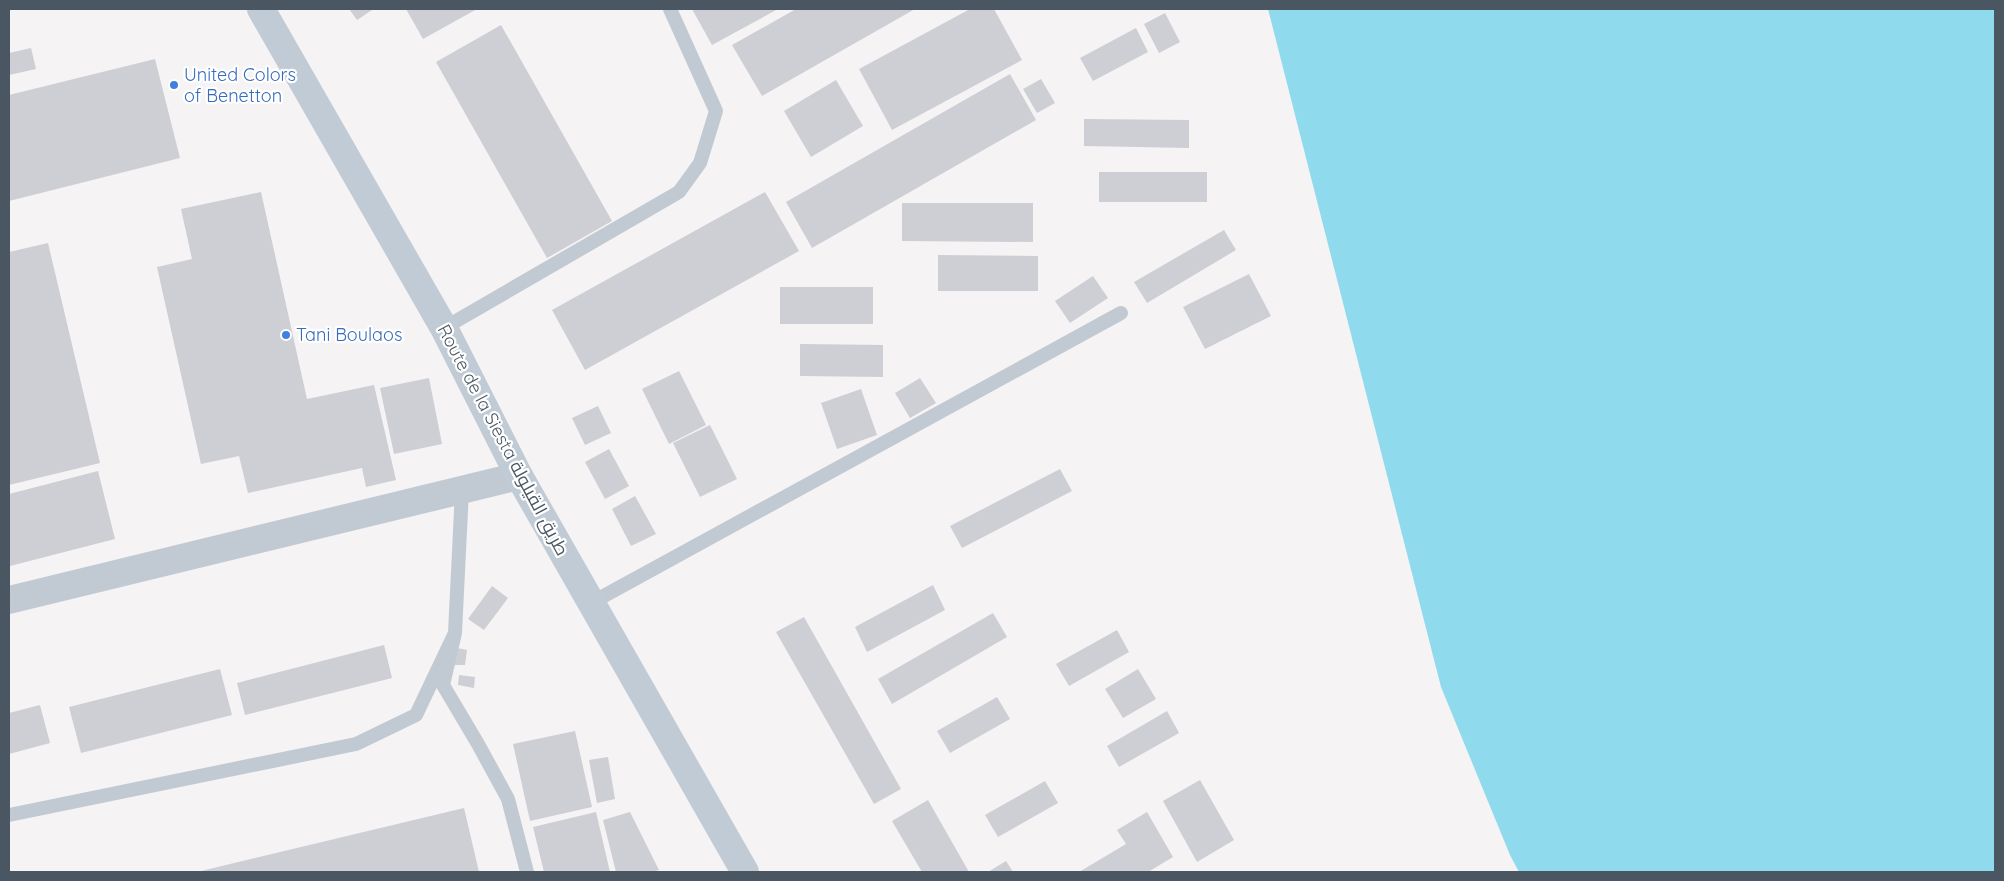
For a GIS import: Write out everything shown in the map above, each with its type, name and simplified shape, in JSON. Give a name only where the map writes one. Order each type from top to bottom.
[{"type":"main road","name":"Route de la Siesta طريق القيلولة","points":[[261,9],[444,328],[519,476],[590,603],[745,872]]},
{"type":"street","points":[[9,600],[519,476]]},
{"type":"lane","points":[[444,328],[679,192],[700,163],[716,111],[670,9]]},
{"type":"lane","points":[[590,603],[1121,313]]},
{"type":"lane","points":[[462,490],[455,633],[443,685],[508,799],[526,872]]},
{"type":"lane","points":[[9,815],[356,744],[416,715],[455,633]]},
{"type":"water","points":[[1268,9],[1995,9],[1995,872],[1519,872],[1510,855],[1441,687]]},
{"type":"building","points":[[349,9],[371,9],[372,10],[357,20]]},
{"type":"building","points":[[406,9],[477,9],[423,39]]},
{"type":"building","points":[[692,9],[778,9],[712,45]]},
{"type":"building","points":[[796,9],[915,9],[762,96],[732,45]]},
{"type":"building","points":[[970,9],[994,9],[1022,60],[892,130],[859,69]]},
{"type":"building","points":[[1165,13],[1180,42],[1159,53],[1144,24]]},
{"type":"building","points":[[501,25],[612,221],[547,258],[436,62]]},
{"type":"building","points":[[1136,28],[1148,52],[1093,81],[1080,58]]},
{"type":"building","points":[[31,48],[36,69],[9,75],[9,53]]},
{"type":"building","points":[[155,59],[180,158],[9,201],[9,95]]},
{"type":"building","points":[[1010,74],[1036,120],[812,248],[786,202]]},
{"type":"building","points":[[1041,79],[1055,103],[1037,113],[1023,89]]},
{"type":"building","points":[[836,80],[863,126],[811,157],[784,111]]},
{"type":"building","points":[[1084,119],[1189,120],[1189,148],[1084,146]]},
{"type":"building","points":[[1099,172],[1207,172],[1207,202],[1099,202]]},
{"type":"building","points":[[261,192],[307,399],[374,385],[396,480],[366,487],[362,468],[248,493],[239,456],[201,464],[157,267],[192,259],[181,209]]},
{"type":"building","points":[[765,192],[799,251],[585,370],[552,310]]},
{"type":"building","points":[[902,203],[1033,203],[1033,242],[902,241]]},
{"type":"building","points":[[1224,230],[1236,250],[1147,303],[1134,282]]},
{"type":"building","points":[[48,243],[100,463],[9,485],[9,252]]},
{"type":"building","points":[[938,255],[1038,256],[1038,291],[938,291]]},
{"type":"building","points":[[1249,274],[1271,316],[1205,349],[1183,307]]},
{"type":"building","points":[[1093,276],[1108,298],[1070,323],[1055,301]]},
{"type":"building","points":[[780,287],[873,287],[873,324],[780,324]]},
{"type":"building","points":[[800,344],[883,345],[883,377],[800,376]]},
{"type":"building","points":[[679,371],[706,425],[669,444],[642,389]]},
{"type":"building","points":[[429,378],[442,444],[394,454],[380,388]]},
{"type":"building","points":[[920,378],[936,403],[910,418],[895,393]]},
{"type":"building","points":[[861,389],[877,435],[837,449],[821,403]]},
{"type":"building","points":[[598,406],[611,433],[585,445],[572,418]]},
{"type":"building","points":[[710,425],[737,479],[700,497],[673,443]]},
{"type":"building","points":[[609,449],[629,486],[605,499],[585,462]]},
{"type":"building","points":[[1060,469],[1072,491],[962,548],[950,526]]},
{"type":"building","points":[[98,471],[115,539],[10,566],[9,494]]},
{"type":"building","points":[[635,496],[656,534],[631,546],[612,509]]},
{"type":"building","points":[[933,585],[945,610],[867,652],[855,627]]},
{"type":"building","points":[[492,586],[508,598],[484,630],[468,619]]},
{"type":"building","points":[[993,613],[1007,637],[892,704],[878,679]]},
{"type":"building","points":[[804,617],[901,789],[874,804],[776,632]]},
{"type":"building","points":[[1117,630],[1129,652],[1069,686],[1056,664]]},
{"type":"building","points":[[384,645],[392,678],[245,715],[237,683]]},
{"type":"building","points":[[457,648],[467,650],[465,665],[454,665]]},
{"type":"building","points":[[220,669],[232,715],[81,753],[69,707]]},
{"type":"building","points":[[1138,669],[1156,699],[1123,718],[1105,689]]},
{"type":"building","points":[[459,675],[475,677],[474,688],[458,685]]},
{"type":"building","points":[[997,697],[1010,719],[950,753],[937,731]]},
{"type":"building","points":[[40,705],[50,743],[9,754],[9,713]]},
{"type":"building","points":[[1167,711],[1179,733],[1119,767],[1107,746]]},
{"type":"building","points":[[575,731],[592,807],[530,821],[513,744]]},
{"type":"building","points":[[608,757],[615,799],[597,803],[589,760]]},
{"type":"building","points":[[1200,780],[1234,840],[1197,862],[1163,801]]},
{"type":"building","points":[[1045,781],[1058,803],[998,837],[985,815]]},
{"type":"building","points":[[928,800],[969,872],[922,872],[892,821]]},
{"type":"building","points":[[464,808],[479,872],[197,872]]},
{"type":"building","points":[[596,812],[610,872],[544,872],[533,827]]},
{"type":"building","points":[[630,812],[659,870],[650,872],[616,872],[603,820]]},
{"type":"building","points":[[1147,812],[1173,857],[1148,872],[1079,872],[1126,844],[1117,830]]},
{"type":"building","points":[[1006,861],[1013,872],[988,872]]},
{"type":"place","name":"United Colors of Benetton","points":[[174,85]]},
{"type":"place","name":"Tani Boulaos","points":[[286,335]]}]
